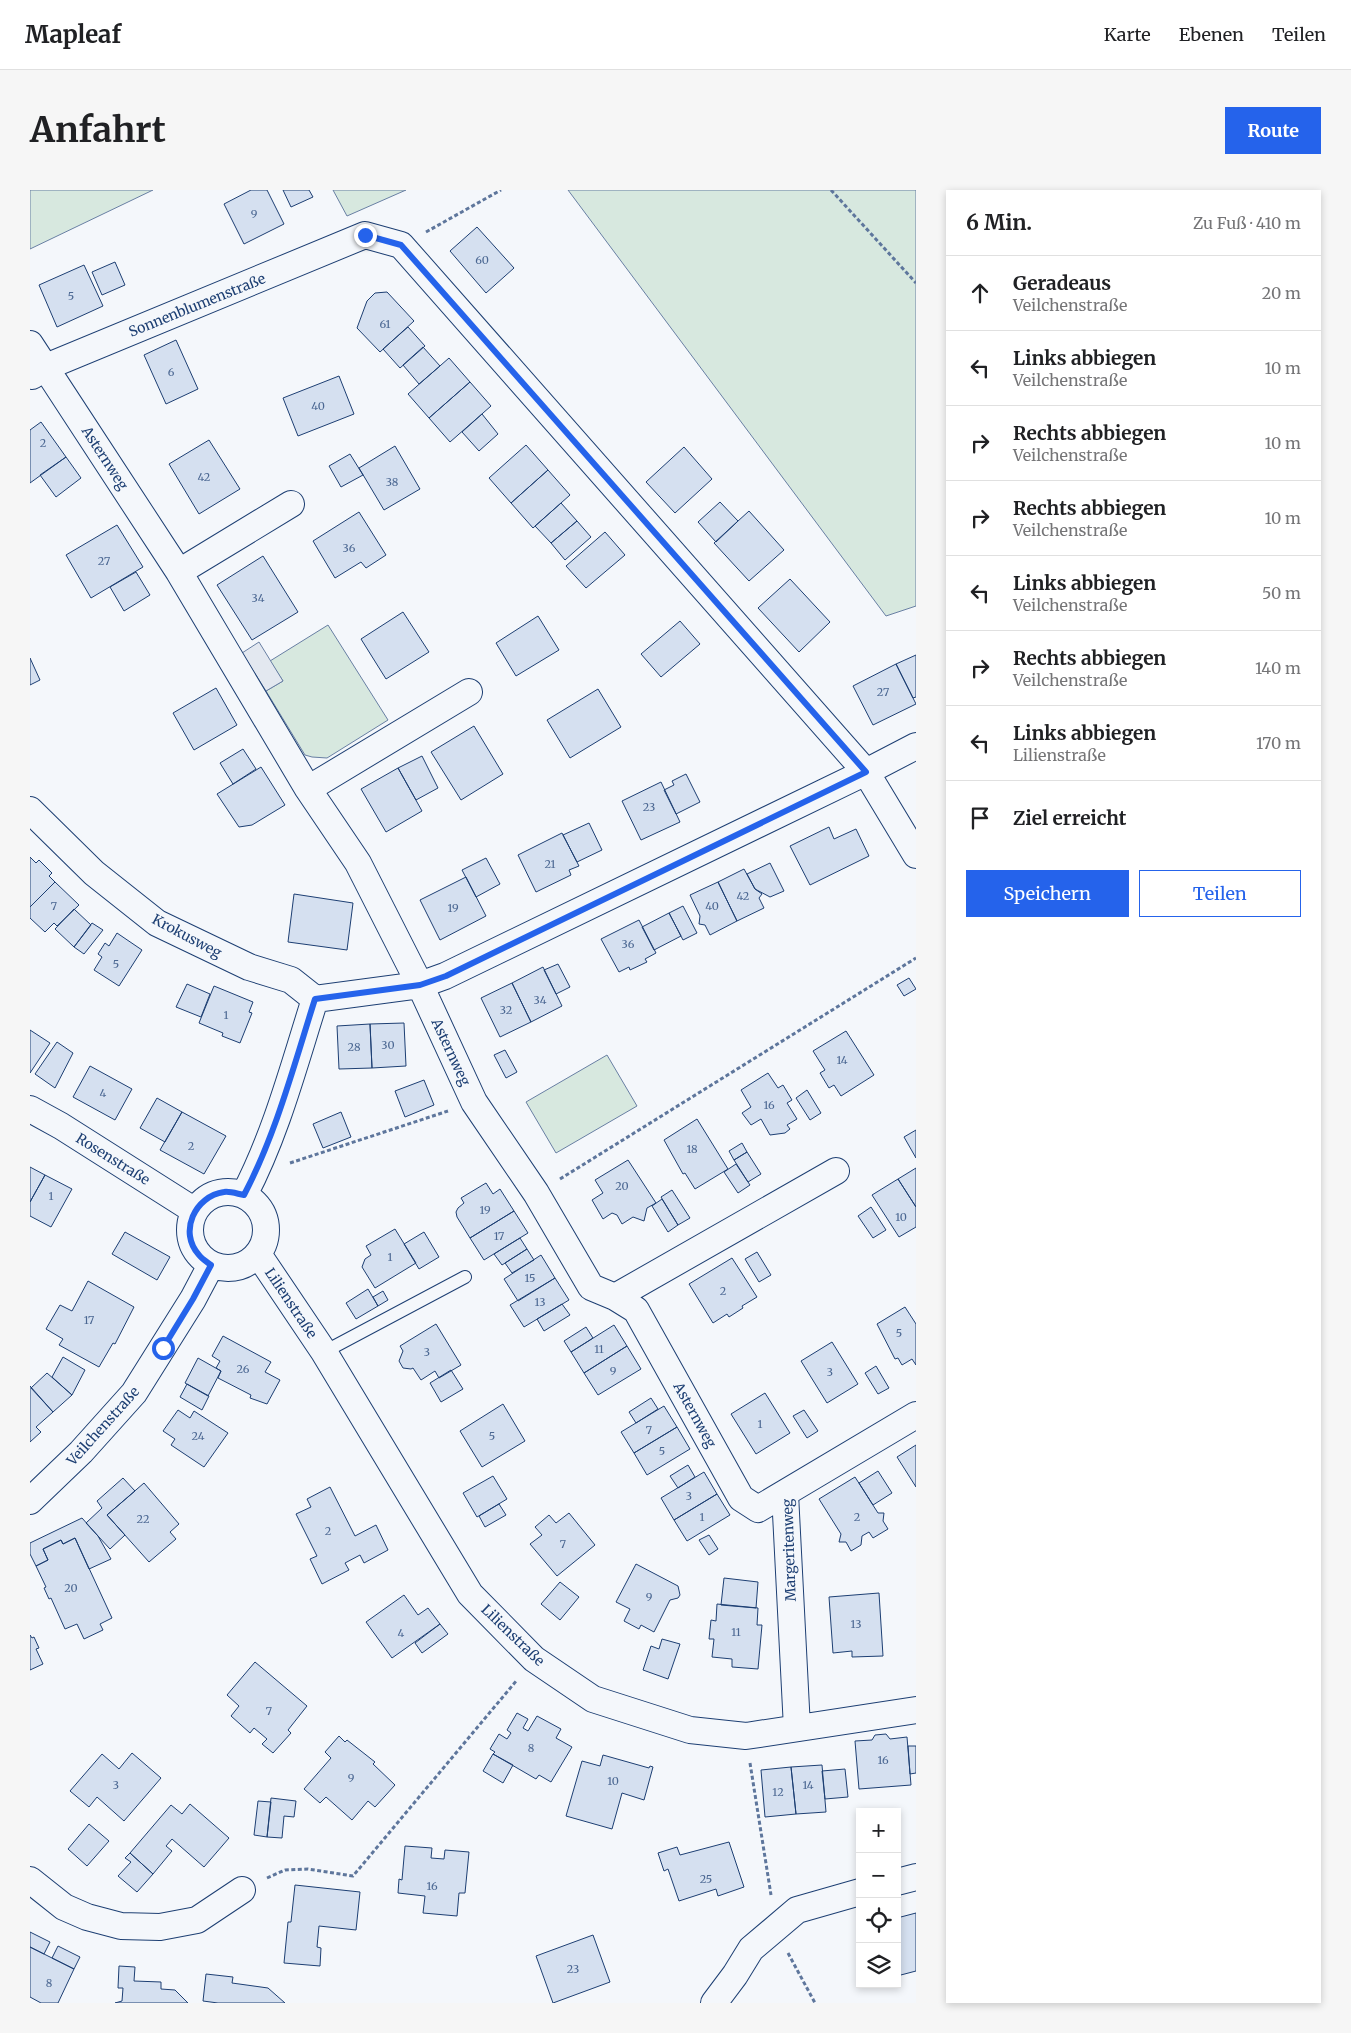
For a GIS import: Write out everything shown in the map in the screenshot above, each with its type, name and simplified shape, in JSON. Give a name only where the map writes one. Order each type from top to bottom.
[{"type":"street","name":"Sonnenblumenstraße","points":[[38,372],[365,235],[401,245]]},
{"type":"street","points":[[401,245],[866,772],[916,855]]},
{"type":"street","name":"Asternweg","points":[[30,344],[38,372],[179,572],[308,789],[358,863],[420,985],[474,1102],[536,1193],[591,1287],[615,1297],[636,1310],[741,1498],[758,1509],[785,1494]]},
{"type":"street","points":[[179,572],[291,504]]},
{"type":"street","points":[[308,789],[469,692]]},
{"type":"street","points":[[249,1185],[208,1198],[195,1211],[190,1226],[191,1242],[199,1255],[211,1265],[228,1268],[244,1265],[258,1254],[266,1233],[261,1210],[249,1185],[286,1092],[315,999],[420,985],[446,976],[916,746]]},
{"type":"street","name":"Krokusweg","points":[[30,810],[94,873],[158,923],[250,968],[291,980],[315,999]]},
{"type":"street","name":"Rosenstraße","points":[[30,1109],[61,1126],[195,1211]]},
{"type":"street","points":[[615,1297],[836,1171]]},
{"type":"street","name":"Lilienstraße","points":[[258,1254],[324,1352],[470,1594],[534,1659],[593,1699],[690,1730],[746,1736],[916,1710]]},
{"type":"street","name":"Veilchenstraße","points":[[30,1501],[81,1452],[134,1393],[193,1299],[211,1265]]},
{"type":"street","name":"Margeritenweg","points":[[797,1728],[785,1494],[916,1415]]},
{"type":"street","points":[[901,1881],[916,1877]]},
{"type":"street","points":[[30,1880],[64,1907],[87,1917],[121,1926],[160,1927],[197,1920],[242,1890]]},
{"type":"street","points":[[714,2003],[751,1949],[776,1926],[797,1910],[856,1893]]},
{"type":"lane","name":"Lilienstraße","points":[[324,1352],[465,1277]]},
{"type":"path","points":[[401,245],[501,190]]},
{"type":"path","points":[[831,190],[916,283]]},
{"type":"path","points":[[536,1193],[916,958]]},
{"type":"path","points":[[249,1185],[474,1102]]},
{"type":"path","points":[[242,1890],[285,1870],[308,1869],[352,1876],[534,1659]]},
{"type":"path","points":[[746,1736],[776,1926]]},
{"type":"path","points":[[793,1964],[816,2003]]},
{"type":"shaded area","points":[[30,190],[153,190],[30,249]]},
{"type":"shaded area","points":[[333,190],[406,190],[347,216]]},
{"type":"shaded area","points":[[568,190],[916,190],[916,606],[886,616]]},
{"type":"shaded area","points":[[328,625],[388,720],[327,758],[305,755],[266,691],[283,681],[270,661]]},
{"type":"shaded area","points":[[259,642],[283,681],[266,691],[242,653]]},
{"type":"shaded area","points":[[607,1055],[637,1106],[556,1153],[526,1102]]},
{"type":"building","points":[[251,190],[267,190],[284,224],[244,244],[224,204]]},
{"type":"building","points":[[283,190],[309,190],[313,197],[291,207]]},
{"type":"building","points":[[477,227],[514,268],[486,293],[450,251]]},
{"type":"building","points":[[115,262],[125,285],[102,295],[92,272]]},
{"type":"building","points":[[84,265],[103,306],[57,327],[39,285]]},
{"type":"building","points":[[387,292],[414,321],[380,352],[357,328],[367,301],[375,293]]},
{"type":"building","points":[[408,327],[425,346],[400,368],[383,349]]},
{"type":"building","points":[[176,340],[198,389],[166,404],[144,355]]},
{"type":"building","points":[[423,347],[440,366],[419,384],[403,365]]},
{"type":"building","points":[[449,358],[470,382],[429,418],[408,394]]},
{"type":"building","points":[[339,376],[354,414],[298,436],[283,398]]},
{"type":"building","points":[[470,382],[491,406],[450,442],[429,418]]},
{"type":"building","points":[[482,414],[498,434],[479,451],[462,432]]},
{"type":"building","points":[[41,422],[66,457],[30,483],[30,430]]},
{"type":"building","points":[[209,440],[240,489],[199,514],[169,464]]},
{"type":"building","points":[[526,445],[548,470],[511,503],[489,478]]},
{"type":"building","points":[[395,446],[420,489],[384,510],[359,468]]},
{"type":"building","points":[[684,447],[712,479],[675,513],[646,482]]},
{"type":"building","points":[[350,454],[363,475],[341,487],[329,466]]},
{"type":"building","points":[[66,457],[81,478],[56,497],[40,475]]},
{"type":"building","points":[[548,470],[570,495],[533,528],[511,503]]},
{"type":"building","points":[[720,502],[738,521],[716,542],[698,522]]},
{"type":"building","points":[[561,503],[577,521],[551,543],[535,526]]},
{"type":"building","points":[[749,511],[784,550],[749,581],[714,543]]},
{"type":"building","points":[[359,512],[386,555],[366,568],[361,562],[335,578],[313,541]]},
{"type":"building","points":[[577,521],[591,537],[565,560],[551,543]]},
{"type":"building","points":[[117,525],[143,567],[91,598],[66,555]]},
{"type":"building","points":[[605,532],[625,555],[586,588],[566,566]]},
{"type":"building","points":[[263,556],[298,612],[252,640],[217,585]]},
{"type":"building","points":[[136,572],[150,595],[124,611],[110,587]]},
{"type":"building","points":[[790,579],[830,622],[799,652],[758,608]]},
{"type":"building","points":[[403,612],[429,652],[386,679],[361,639]]},
{"type":"building","points":[[538,616],[559,650],[516,676],[496,643]]},
{"type":"building","points":[[680,621],[700,644],[661,677],[641,654]]},
{"type":"building","points":[[916,655],[916,697],[913,698],[896,664]]},
{"type":"building","points":[[30,658],[40,680],[30,685]]},
{"type":"building","points":[[896,664],[916,704],[873,725],[853,686]]},
{"type":"building","points":[[216,688],[237,725],[194,750],[173,713]]},
{"type":"building","points":[[598,689],[621,727],[570,758],[547,720]]},
{"type":"building","points":[[474,726],[503,774],[461,800],[431,752]]},
{"type":"building","points":[[243,749],[256,769],[233,784],[220,763]]},
{"type":"building","points":[[422,756],[438,788],[416,800],[398,768]]},
{"type":"building","points":[[261,767],[285,805],[252,825],[239,827],[217,794]]},
{"type":"building","points":[[398,768],[422,811],[386,832],[361,789]]},
{"type":"building","points":[[686,774],[700,802],[676,814],[664,790],[674,785],[672,781]]},
{"type":"building","points":[[661,782],[680,822],[641,840],[622,801]]},
{"type":"building","points":[[589,823],[602,850],[577,862],[563,835]]},
{"type":"building","points":[[829,827],[834,839],[856,829],[869,856],[810,885],[790,846]]},
{"type":"building","points":[[562,833],[579,866],[569,870],[571,875],[536,892],[518,855]]},
{"type":"building","points":[[30,857],[36,863],[39,860],[52,873],[49,876],[55,882],[30,907]]},
{"type":"building","points":[[486,858],[500,884],[476,897],[462,870]]},
{"type":"building","points":[[770,863],[784,891],[770,897],[755,889],[747,874]]},
{"type":"building","points":[[744,869],[755,889],[762,894],[759,898],[764,908],[737,921],[718,882]]},
{"type":"building","points":[[466,877],[486,916],[440,940],[420,900]]},
{"type":"building","points":[[55,882],[79,905],[57,926],[54,923],[45,932],[30,918],[30,907]]},
{"type":"building","points":[[718,882],[737,921],[710,935],[705,925],[699,924],[700,916],[690,895]]},
{"type":"building","points":[[294,894],[353,903],[347,950],[288,942]]},
{"type":"building","points":[[683,906],[697,933],[683,940],[669,913]]},
{"type":"building","points":[[74,909],[91,925],[74,947],[55,929]]},
{"type":"building","points":[[669,913],[681,936],[654,950],[642,927]]},
{"type":"building","points":[[639,920],[656,953],[645,959],[647,962],[630,970],[629,967],[619,972],[601,939]]},
{"type":"building","points":[[92,923],[103,930],[84,954],[74,947]]},
{"type":"building","points":[[117,933],[142,950],[119,986],[94,970],[102,957],[98,954],[105,943],[109,946]]},
{"type":"building","points":[[558,964],[570,987],[556,994],[544,970]]},
{"type":"building","points":[[543,967],[562,1006],[531,1022],[512,983]]},
{"type":"building","points":[[909,978],[916,989],[904,996],[897,985]]},
{"type":"building","points":[[512,983],[531,1022],[500,1037],[481,998]]},
{"type":"building","points":[[187,984],[210,994],[201,1017],[176,1007]]},
{"type":"building","points":[[214,986],[253,1002],[249,1012],[252,1013],[240,1043],[222,1036],[223,1033],[199,1023]]},
{"type":"building","points":[[404,1023],[406,1066],[372,1068],[370,1024]]},
{"type":"building","points":[[370,1024],[372,1068],[339,1069],[337,1026]]},
{"type":"building","points":[[30,1030],[50,1043],[30,1073]]},
{"type":"building","points":[[846,1031],[874,1075],[841,1096],[834,1085],[829,1088],[820,1073],[825,1070],[813,1051]]},
{"type":"building","points":[[57,1042],[73,1053],[55,1088],[35,1074]]},
{"type":"building","points":[[505,1050],[517,1072],[506,1078],[494,1055]]},
{"type":"building","points":[[90,1066],[132,1089],[115,1120],[73,1097]]},
{"type":"building","points":[[768,1073],[778,1088],[783,1085],[792,1100],[787,1103],[797,1119],[787,1125],[790,1129],[785,1133],[770,1135],[761,1119],[751,1125],[742,1113],[751,1107],[741,1090]]},
{"type":"building","points":[[424,1080],[434,1105],[405,1117],[395,1091]]},
{"type":"building","points":[[807,1090],[821,1113],[810,1120],[796,1098]]},
{"type":"building","points":[[157,1098],[182,1112],[165,1142],[140,1128]]},
{"type":"building","points":[[182,1112],[226,1136],[204,1174],[160,1150]]},
{"type":"building","points":[[341,1112],[351,1137],[323,1148],[313,1124]]},
{"type":"building","points":[[697,1119],[728,1169],[695,1189],[685,1173],[683,1174],[664,1140]]},
{"type":"building","points":[[916,1130],[916,1158],[904,1137]]},
{"type":"building","points":[[742,1143],[747,1152],[734,1160],[729,1151]]},
{"type":"building","points":[[747,1152],[761,1174],[748,1182],[734,1160]]},
{"type":"building","points":[[628,1160],[656,1203],[647,1208],[644,1221],[633,1217],[622,1224],[617,1215],[612,1213],[603,1219],[592,1200],[603,1193],[595,1180]]},
{"type":"building","points":[[736,1164],[750,1185],[738,1193],[724,1172]]},
{"type":"building","points":[[30,1167],[45,1175],[30,1202]]},
{"type":"building","points":[[916,1168],[916,1207],[898,1179]]},
{"type":"building","points":[[45,1175],[72,1189],[51,1227],[30,1216],[30,1202]]},
{"type":"building","points":[[898,1179],[916,1207],[916,1227],[899,1237],[872,1195]]},
{"type":"building","points":[[486,1183],[493,1194],[500,1189],[514,1211],[470,1238],[456,1212],[464,1203],[461,1198]]},
{"type":"building","points":[[672,1190],[690,1218],[678,1225],[661,1197]]},
{"type":"building","points":[[662,1199],[678,1225],[668,1232],[652,1206]]},
{"type":"building","points":[[871,1207],[886,1230],[873,1238],[858,1216]]},
{"type":"building","points":[[514,1211],[528,1233],[484,1260],[470,1238]]},
{"type":"building","points":[[395,1229],[416,1263],[375,1288],[362,1267],[365,1259],[371,1255],[366,1246]]},
{"type":"building","points":[[125,1232],[170,1257],[157,1280],[112,1254]]},
{"type":"building","points":[[424,1232],[439,1257],[419,1269],[404,1244]]},
{"type":"building","points":[[520,1238],[527,1249],[502,1265],[494,1254]]},
{"type":"building","points":[[527,1249],[534,1260],[512,1273],[505,1263]]},
{"type":"building","points":[[757,1252],[771,1275],[759,1282],[745,1259]]},
{"type":"building","points":[[541,1255],[555,1278],[518,1301],[504,1279]]},
{"type":"building","points":[[732,1258],[757,1297],[729,1317],[727,1314],[713,1323],[689,1284]]},
{"type":"building","points":[[555,1278],[569,1300],[524,1327],[510,1305]]},
{"type":"building","points":[[88,1281],[134,1307],[115,1344],[113,1343],[99,1367],[59,1345],[63,1339],[46,1329],[60,1305],[72,1311]]},
{"type":"building","points":[[368,1289],[378,1306],[356,1319],[346,1303]]},
{"type":"building","points":[[383,1291],[388,1300],[378,1306],[373,1297]]},
{"type":"building","points":[[562,1304],[570,1315],[544,1331],[537,1319]]},
{"type":"building","points":[[905,1307],[916,1324],[916,1365],[912,1359],[902,1365],[898,1358],[895,1359],[877,1324]]},
{"type":"building","points":[[436,1324],[461,1365],[439,1378],[435,1371],[421,1380],[413,1368],[403,1368],[399,1361],[403,1351],[400,1346]]},
{"type":"building","points":[[614,1325],[627,1346],[584,1373],[571,1352]]},
{"type":"building","points":[[586,1327],[593,1338],[571,1352],[564,1341]]},
{"type":"building","points":[[223,1336],[271,1362],[265,1372],[280,1380],[267,1404],[250,1398],[251,1395],[218,1378],[221,1371],[216,1368],[220,1361],[212,1356]]},
{"type":"building","points":[[832,1342],[858,1384],[827,1403],[801,1361]]},
{"type":"building","points":[[627,1346],[641,1369],[598,1395],[584,1373]]},
{"type":"building","points":[[63,1357],[85,1370],[72,1395],[52,1377]]},
{"type":"building","points":[[198,1358],[221,1371],[208,1396],[185,1383]]},
{"type":"building","points":[[876,1366],[889,1388],[878,1394],[865,1373]]},
{"type":"building","points":[[451,1370],[463,1389],[441,1402],[430,1383]]},
{"type":"building","points":[[47,1373],[72,1395],[53,1412],[31,1388]]},
{"type":"building","points":[[187,1384],[209,1396],[202,1410],[180,1397]]},
{"type":"building","points":[[30,1386],[53,1412],[36,1427],[41,1432],[30,1442]]},
{"type":"building","points":[[765,1393],[790,1433],[756,1454],[731,1414]]},
{"type":"building","points":[[651,1398],[658,1409],[636,1423],[629,1412]]},
{"type":"building","points":[[503,1404],[525,1441],[482,1467],[460,1431]]},
{"type":"building","points":[[664,1406],[677,1427],[634,1453],[621,1432]]},
{"type":"building","points":[[178,1410],[190,1418],[194,1411],[228,1433],[204,1467],[171,1445],[175,1439],[163,1431]]},
{"type":"building","points":[[804,1410],[818,1431],[807,1438],[793,1416]]},
{"type":"building","points":[[677,1427],[690,1449],[647,1475],[634,1453]]},
{"type":"building","points":[[916,1445],[916,1487],[897,1457]]},
{"type":"building","points":[[688,1465],[695,1477],[678,1488],[670,1476]]},
{"type":"building","points":[[878,1471],[892,1493],[873,1505],[859,1483]]},
{"type":"building","points":[[704,1472],[717,1494],[674,1520],[661,1498]]},
{"type":"building","points":[[493,1476],[507,1499],[477,1517],[463,1493]]},
{"type":"building","points":[[855,1477],[878,1513],[884,1513],[883,1521],[888,1529],[873,1538],[869,1532],[862,1536],[861,1545],[851,1551],[846,1542],[839,1542],[841,1534],[819,1499]]},
{"type":"building","points":[[123,1478],[135,1491],[107,1515],[125,1535],[110,1549],[86,1523],[102,1508],[97,1501]]},
{"type":"building","points":[[144,1483],[179,1524],[170,1532],[176,1539],[149,1562],[107,1515]]},
{"type":"building","points":[[330,1487],[355,1536],[376,1525],[388,1550],[364,1563],[360,1555],[345,1563],[349,1570],[322,1584],[310,1559],[317,1556],[296,1514],[311,1507],[307,1499]]},
{"type":"building","points":[[717,1494],[730,1515],[687,1541],[674,1520]]},
{"type":"building","points":[[499,1504],[506,1515],[485,1527],[479,1516]]},
{"type":"building","points":[[569,1513],[595,1545],[557,1576],[530,1544],[542,1535],[535,1527],[549,1515],[556,1523]]},
{"type":"building","points":[[82,1518],[98,1536],[111,1559],[89,1569],[75,1538],[63,1544],[61,1540],[43,1549],[48,1560],[36,1566],[30,1554],[30,1543]]},
{"type":"building","points":[[709,1535],[718,1549],[709,1555],[699,1540]]},
{"type":"building","points":[[75,1538],[112,1618],[100,1624],[103,1630],[84,1639],[77,1624],[65,1629],[51,1598],[49,1599],[44,1588],[46,1587],[36,1566],[48,1560],[43,1549],[61,1540],[63,1544]]},
{"type":"building","points":[[636,1564],[678,1586],[680,1595],[678,1598],[670,1600],[654,1632],[641,1625],[639,1629],[624,1621],[630,1609],[616,1602]]},
{"type":"building","points":[[724,1578],[758,1582],[756,1608],[721,1605]]},
{"type":"building","points":[[560,1582],[579,1597],[560,1620],[541,1604]]},
{"type":"building","points":[[879,1593],[883,1656],[852,1657],[852,1651],[833,1653],[829,1597]]},
{"type":"building","points":[[404,1595],[418,1615],[428,1608],[440,1624],[392,1658],[366,1622]]},
{"type":"building","points":[[717,1604],[758,1608],[757,1625],[762,1625],[758,1669],[732,1667],[732,1659],[712,1657],[714,1639],[709,1639],[711,1620],[716,1621]]},
{"type":"building","points":[[440,1624],[448,1634],[422,1653],[415,1643]]},
{"type":"building","points":[[30,1635],[32,1638],[34,1637],[39,1648],[36,1649],[43,1664],[30,1670]]},
{"type":"building","points":[[662,1639],[680,1644],[668,1679],[643,1670],[651,1646],[659,1649]]},
{"type":"building","points":[[255,1662],[307,1706],[288,1730],[291,1733],[273,1753],[262,1744],[267,1739],[254,1728],[250,1733],[231,1716],[239,1706],[227,1695]]},
{"type":"building","points":[[517,1713],[528,1719],[523,1728],[528,1731],[537,1716],[561,1729],[556,1738],[572,1747],[551,1782],[539,1775],[536,1779],[493,1754],[495,1752],[490,1749],[499,1734],[507,1739],[511,1733],[507,1730]]},
{"type":"building","points":[[886,1734],[890,1739],[907,1737],[911,1785],[859,1789],[855,1741],[872,1740],[875,1735]]},
{"type":"building","points":[[339,1736],[375,1762],[373,1764],[395,1785],[375,1807],[368,1801],[352,1820],[326,1797],[320,1803],[304,1789],[331,1758],[325,1752]]},
{"type":"building","points":[[908,1746],[916,1746],[916,1773],[910,1774]]},
{"type":"building","points":[[132,1753],[161,1778],[124,1821],[97,1797],[89,1807],[70,1791],[102,1754],[119,1769]]},
{"type":"building","points":[[493,1754],[513,1765],[503,1783],[483,1771]]},
{"type":"building","points":[[603,1755],[649,1768],[650,1766],[653,1767],[644,1800],[622,1793],[612,1829],[566,1816],[582,1761],[600,1766]]},
{"type":"building","points":[[822,1765],[826,1812],[796,1814],[791,1767]]},
{"type":"building","points":[[791,1767],[796,1814],[765,1817],[761,1770]]},
{"type":"building","points":[[845,1769],[848,1797],[825,1799],[822,1771]]},
{"type":"building","points":[[271,1798],[296,1801],[294,1817],[284,1816],[282,1838],[267,1837]]},
{"type":"building","points":[[258,1801],[271,1802],[267,1837],[254,1835]]},
{"type":"building","points":[[190,1804],[229,1838],[204,1867],[172,1839],[166,1846],[172,1851],[153,1874],[130,1853],[171,1805],[182,1814]]},
{"type":"building","points":[[89,1824],[109,1841],[87,1866],[68,1849]]},
{"type":"building","points":[[729,1842],[744,1887],[718,1896],[716,1889],[679,1901],[668,1869],[664,1871],[658,1853],[677,1847],[680,1855]]},
{"type":"building","points":[[405,1846],[432,1848],[431,1858],[444,1859],[445,1850],[469,1852],[465,1893],[459,1893],[457,1916],[423,1913],[425,1896],[398,1893],[399,1879],[402,1880]]},
{"type":"building","points":[[130,1853],[153,1874],[137,1892],[118,1876],[131,1862],[125,1858]]},
{"type":"building","points":[[295,1885],[360,1892],[356,1930],[319,1926],[317,1947],[321,1948],[320,1966],[284,1963],[288,1922],[291,1922]]},
{"type":"building","points":[[916,1913],[916,1971],[901,1975],[901,1943],[901,1917]]},
{"type":"building","points":[[30,1932],[50,1942],[44,1954],[30,1947]]},
{"type":"building","points":[[593,1935],[610,1982],[553,2003],[536,1956]]},
{"type":"building","points":[[58,1946],[80,1957],[74,1969],[52,1958]]},
{"type":"building","points":[[30,1947],[74,1969],[58,2003],[41,2003],[30,1997]]},
{"type":"building","points":[[119,1966],[135,1967],[134,1981],[161,1982],[161,1989],[175,1990],[188,2003],[115,2003],[122,2001],[123,1988],[118,1988]]},
{"type":"building","points":[[206,1974],[233,1977],[232,1983],[268,1988],[285,2003],[218,2003],[203,2001]]},
{"type":"route","points":[[163,1348],[211,1265],[199,1255],[191,1242],[190,1226],[195,1211],[208,1198],[225,1192],[244,1195],[254,1175],[286,1092],[315,999],[420,985],[446,976],[866,772],[401,245],[365,235]]}]
